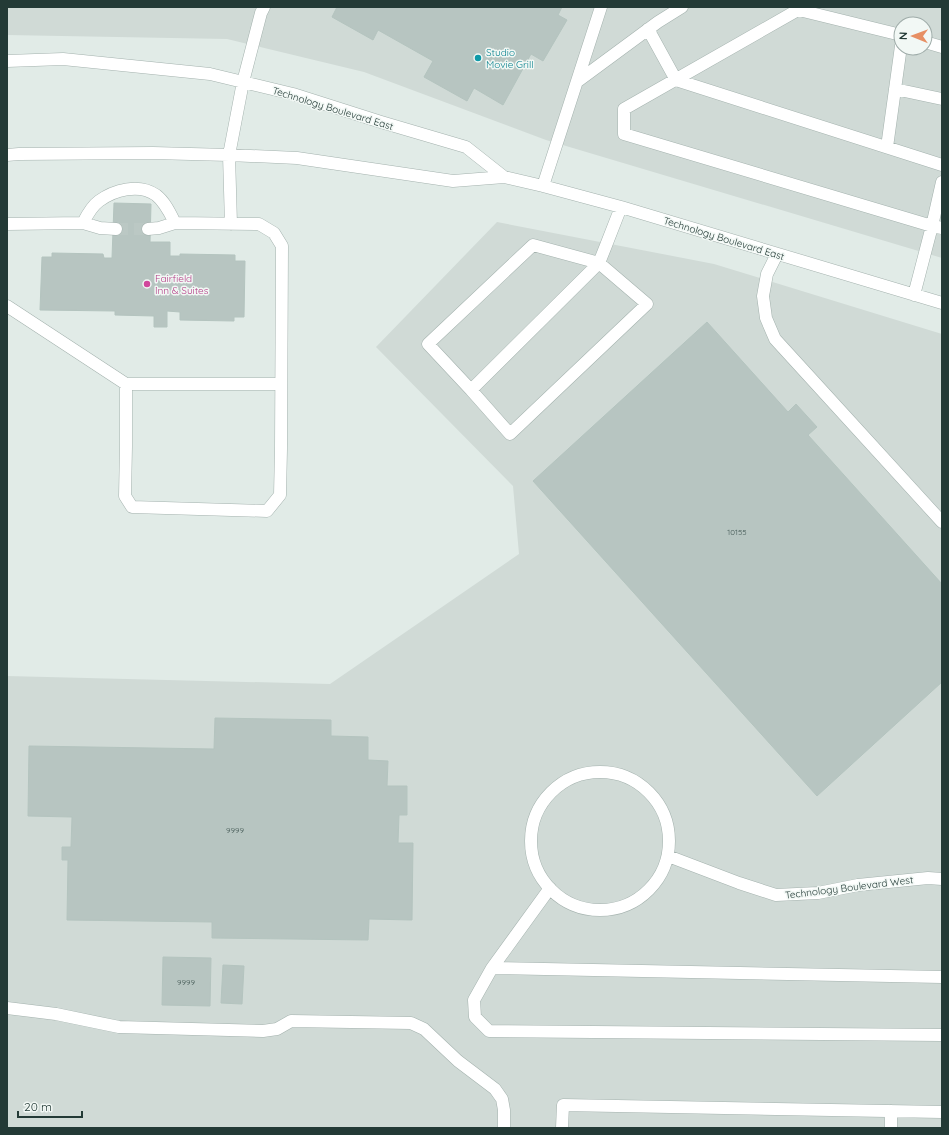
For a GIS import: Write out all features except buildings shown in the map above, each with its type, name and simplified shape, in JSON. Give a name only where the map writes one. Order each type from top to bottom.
[{"type":"street","points":[[231,224],[229,155],[243,82],[261,12],[264,7]]},
{"type":"street","points":[[543,186],[601,7]]},
{"type":"street","points":[[578,81],[648,29],[682,7]]},
{"type":"street","points":[[893,33],[801,8],[624,109],[624,134],[937,227]]},
{"type":"street","points":[[648,29],[676,80],[942,165]]},
{"type":"street","points":[[887,147],[900,56]]},
{"type":"street","name":"Technology Boulevard East","points":[[7,61],[63,59],[210,74],[293,94],[466,147],[504,177]]},
{"type":"street","points":[[895,89],[942,99]]},
{"type":"street","name":"Technology Boulevard East","points":[[7,155],[145,153],[297,158],[453,180],[504,177],[621,207],[942,303]]},
{"type":"street","points":[[914,295],[937,227],[942,182]]},
{"type":"street","points":[[83,223],[90,210],[99,201],[119,191],[131,189],[143,190],[154,194],[164,202],[175,223]]},
{"type":"street","points":[[471,390],[599,263],[621,207]]},
{"type":"street","points":[[7,224],[83,223],[100,228],[116,229]]},
{"type":"street","points":[[126,384],[125,496],[132,507],[267,511],[280,495],[282,246],[274,233],[259,224],[175,223],[148,229]]},
{"type":"street","points":[[534,245],[599,263],[647,304],[510,434],[428,344],[534,245]]},
{"type":"street","points":[[777,254],[767,274],[763,296],[766,318],[775,339],[942,522]]},
{"type":"street","points":[[7,306],[126,384],[281,384]]},
{"type":"street","points":[[587,772],[614,772],[639,783],[658,803],[668,828],[668,856],[657,880],[637,899],[612,909],[585,909],[560,898],[550,888],[541,878],[531,853],[532,826],[543,801],[562,782],[587,772]]},
{"type":"street","name":"Technology Boulevard West","points":[[668,856],[739,883],[776,895],[818,893],[858,886],[928,878],[942,879]]},
{"type":"street","points":[[550,888],[492,968],[474,1000],[475,1017],[489,1030],[942,1035]]},
{"type":"street","points":[[492,968],[942,977]]},
{"type":"street","points":[[7,1008],[56,1014],[119,1027],[263,1031],[277,1029],[291,1021],[411,1024],[424,1029],[458,1061],[495,1089],[502,1099],[504,1110],[504,1128]]},
{"type":"street","points":[[562,1128],[563,1105],[942,1112]]},
{"type":"street","points":[[891,1111],[891,1128]]},
{"type":"shaded area","points":[[7,7],[942,7],[942,258],[546,140],[364,72],[227,39],[7,35]]},
{"type":"shaded area","points":[[497,222],[714,264],[942,334],[942,1128],[7,1128],[7,676],[330,684],[519,554],[513,486],[376,347]]},
{"type":"tunnel","points":[[116,229],[148,229]]},
{"type":"place","name":"Studio Movie Grill","points":[[478,58]]},
{"type":"place","name":"Fairfield Inn & Suites","points":[[147,284]]}]
